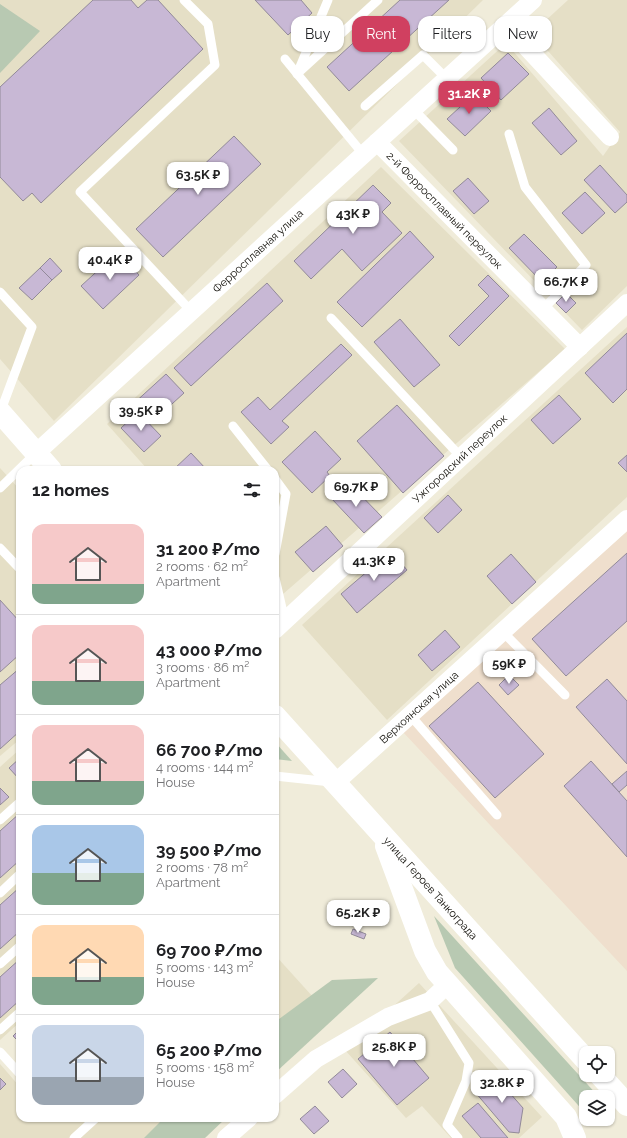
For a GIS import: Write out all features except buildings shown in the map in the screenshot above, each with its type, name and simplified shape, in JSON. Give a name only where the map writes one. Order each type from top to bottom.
[{"type":"main road","points":[[0,412],[48,466]]},
{"type":"main road","name":"улица Героев Танкограда","points":[[279,720],[579,1052]]},
{"type":"main road","points":[[382,835],[425,951],[437,972],[566,1117],[575,1138]]},
{"type":"main road","points":[[606,1082],[627,1105]]},
{"type":"street","name":"Ферросплавная улица","points":[[516,16],[533,0]]},
{"type":"street","name":"Ферросплавная улица","points":[[36,453],[494,36]]},
{"type":"street","points":[[531,52],[610,137]]},
{"type":"street","name":"2-й Ферросплавный переулок","points":[[377,142],[580,347]]},
{"type":"street","name":"Ужгородский переулок","points":[[280,625],[627,303]]},
{"type":"street","name":"Верхоянская улица","points":[[335,783],[627,519]]},
{"type":"street","points":[[279,1091],[316,1059],[388,1017],[430,1001],[448,984]]},
{"type":"street","points":[[226,1138],[244,1122]]},
{"type":"lane","points":[[184,0],[208,24],[215,65],[80,192],[191,311]]},
{"type":"lane","points":[[297,74],[328,0]]},
{"type":"lane","points":[[297,74],[378,0]]},
{"type":"lane","points":[[365,106],[423,55],[446,78]]},
{"type":"lane","points":[[285,59],[363,154]]},
{"type":"lane","points":[[413,109],[453,150]]},
{"type":"lane","points":[[509,134],[525,187],[586,265],[542,309]]},
{"type":"lane","points":[[0,292],[32,327],[0,412]]},
{"type":"lane","points":[[331,318],[461,457]]},
{"type":"lane","points":[[233,426],[265,466]]},
{"type":"lane","points":[[23,466],[36,453]]},
{"type":"lane","points":[[0,488],[16,472]]},
{"type":"lane","points":[[279,484],[286,494],[279,532]]},
{"type":"lane","points":[[0,548],[16,565]]},
{"type":"lane","points":[[502,631],[564,694]]},
{"type":"lane","points":[[410,715],[497,815]]},
{"type":"lane","points":[[279,776],[335,783]]},
{"type":"lane","points":[[0,820],[16,806]]},
{"type":"lane","points":[[0,892],[16,878]]},
{"type":"lane","points":[[0,964],[16,950]]},
{"type":"lane","points":[[430,1001],[469,1063],[466,1081],[447,1125],[458,1138]]},
{"type":"lane","points":[[0,1030],[16,1016]]},
{"type":"lane","points":[[0,1052],[16,1070]]},
{"type":"lane","points":[[74,1138],[92,1122]]},
{"type":"shaded area","points":[[0,0],[483,0],[467,16],[418,16],[418,52],[430,52],[54,421],[0,359]]},
{"type":"shaded area","points":[[568,0],[627,0],[627,286],[582,330],[399,141],[496,52],[514,52],[603,156],[620,132],[549,52],[552,52],[552,16],[551,16]]},
{"type":"shaded area","points":[[381,167],[565,349],[279,598],[279,466],[144,466],[107,424]]},
{"type":"shaded area","points":[[627,327],[627,497],[387,720],[302,625]]},
{"type":"shaded area","points":[[0,468],[16,486],[16,742],[0,756]]},
{"type":"shaded area","points":[[627,531],[627,971],[402,731]]},
{"type":"shaded area","points":[[16,753],[16,1026],[0,1040],[0,767]]},
{"type":"shaded area","points":[[279,959],[313,997],[279,1028]]},
{"type":"shaded area","points":[[419,983],[542,1117],[519,1138],[451,1138],[422,1106],[406,1118],[345,1050]]},
{"type":"shaded area","points":[[0,1064],[16,1082],[16,1122],[176,1122],[158,1138],[0,1138]]},
{"type":"green space","points":[[0,4],[40,31],[0,73]]},
{"type":"green space","points":[[279,746],[292,761],[279,759]]},
{"type":"green space","points":[[434,916],[579,1075],[579,1082],[585,1082],[593,1090],[579,1090],[579,1106],[455,968]]},
{"type":"green space","points":[[378,978],[279,1069],[279,1019],[332,980]]},
{"type":"green space","points":[[160,1122],[222,1122],[205,1138],[144,1138]]}]
